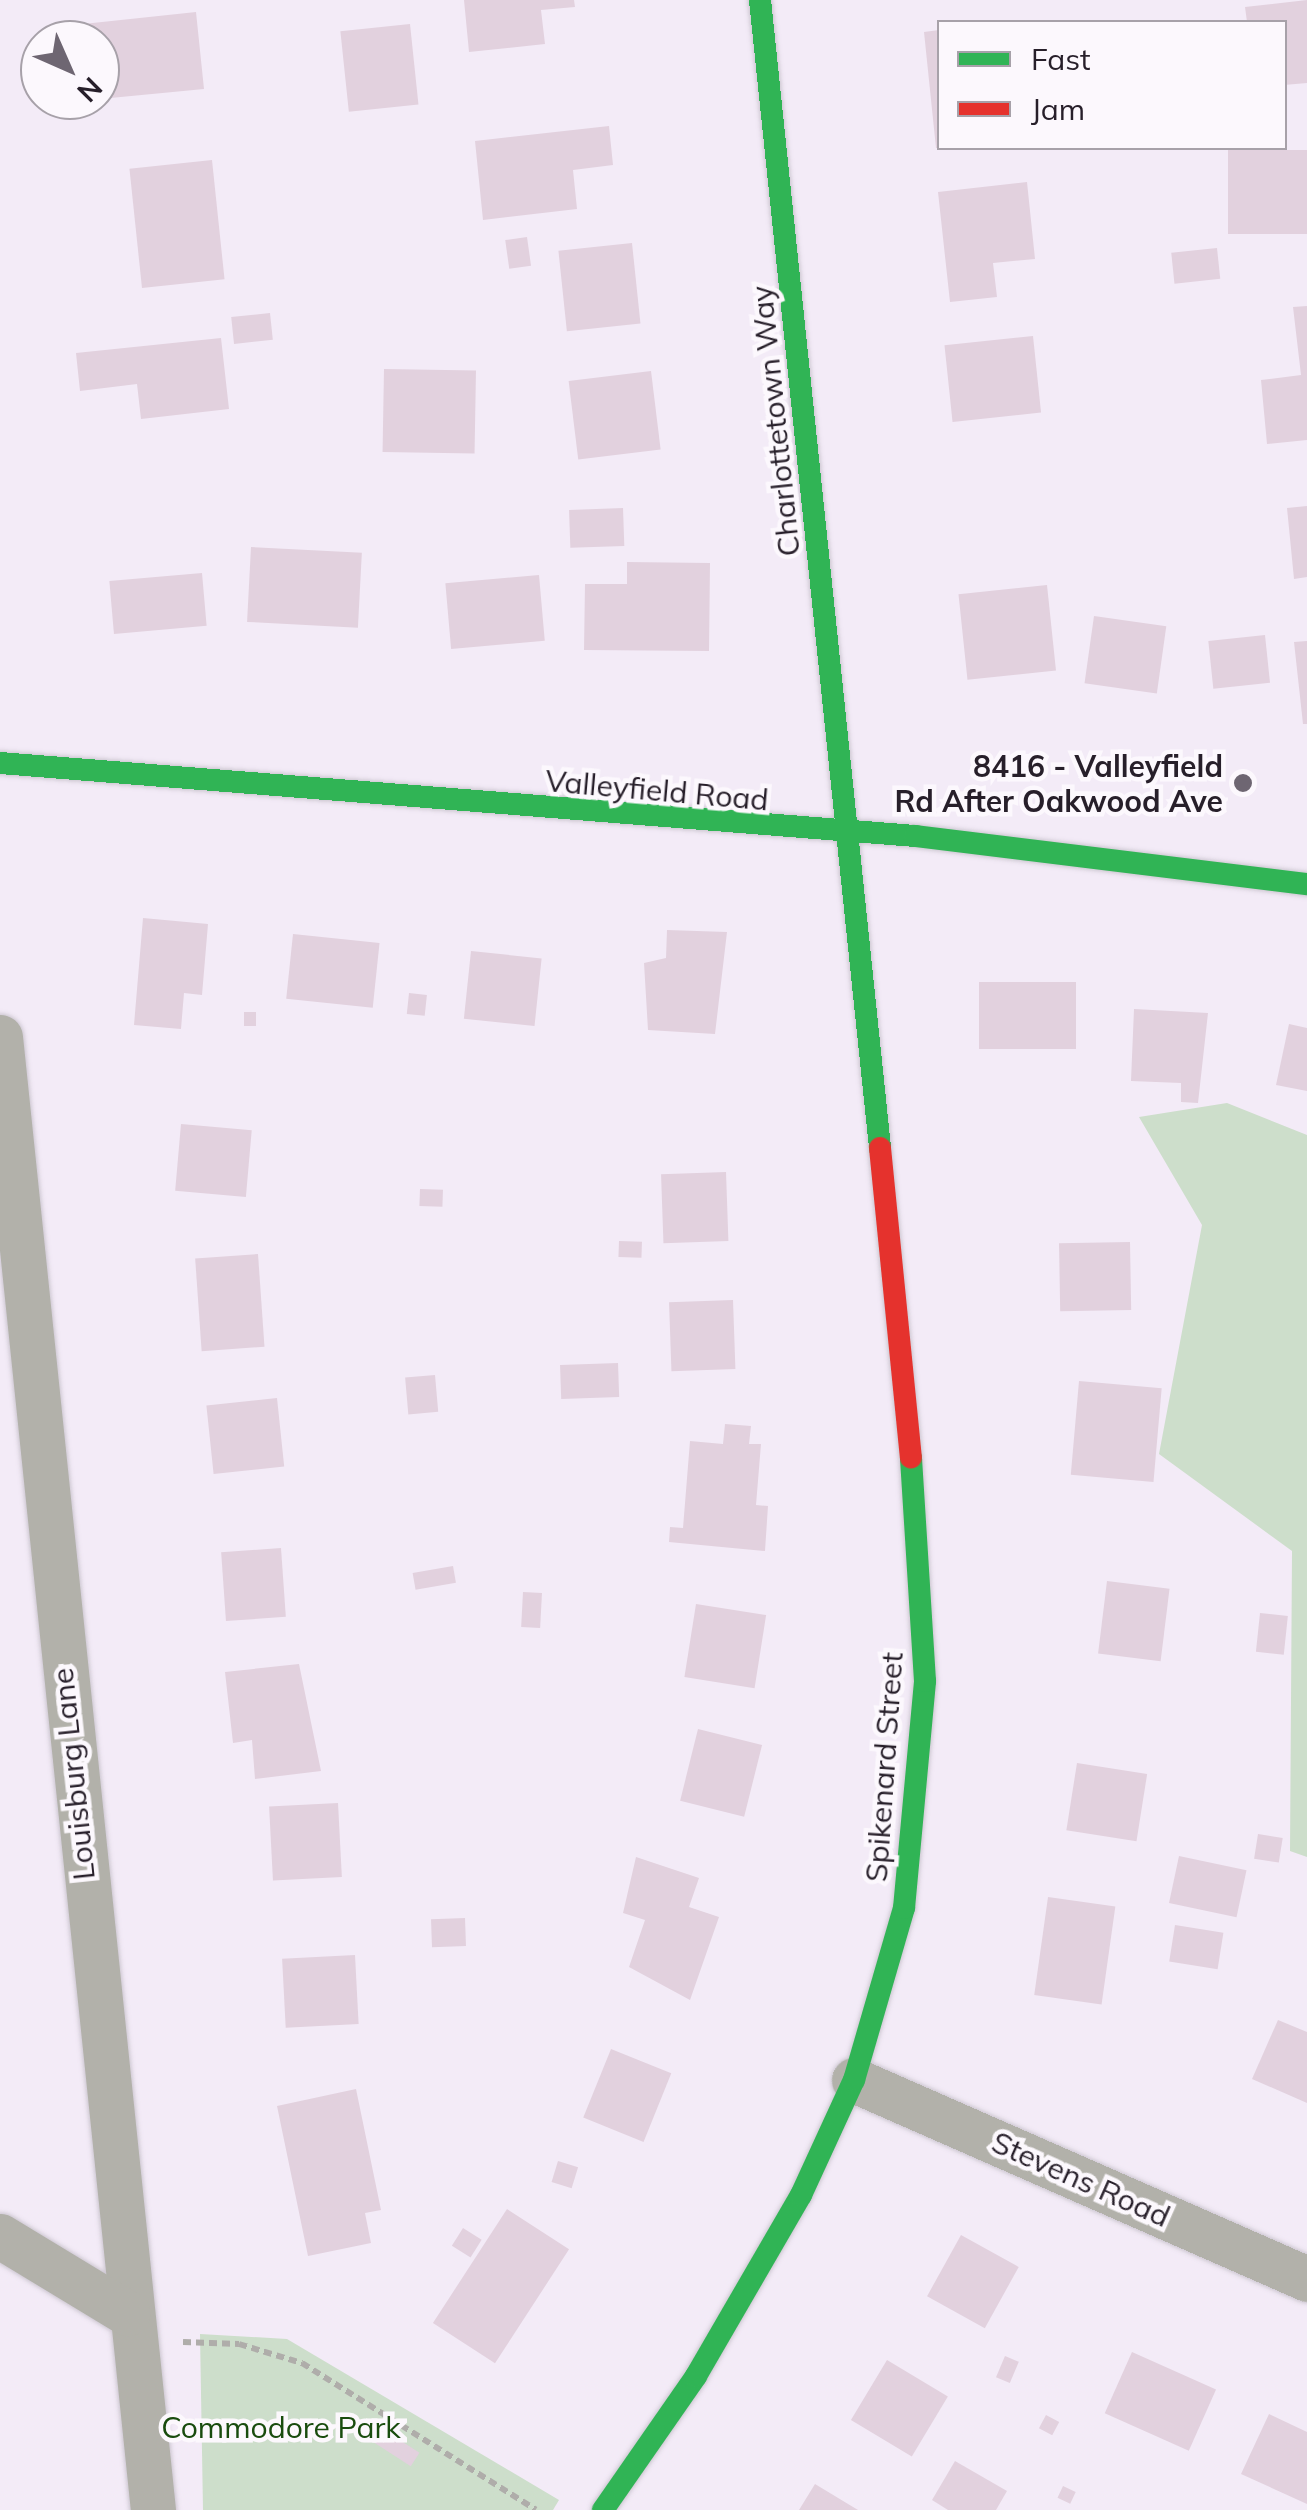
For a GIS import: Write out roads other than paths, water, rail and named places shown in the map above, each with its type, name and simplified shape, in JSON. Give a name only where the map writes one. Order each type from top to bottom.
[{"type":"street","name":"Charlottetown Way","points":[[760,0],[850,836]]},
{"type":"street","name":"Valleyfield Road","points":[[0,764],[850,836],[1307,884]]},
{"type":"street","name":"Spikenard Street","points":[[603,2510],[696,2376],[801,2195],[854,2080],[904,1908],[924,1681],[850,836]]},
{"type":"street","name":"Louisburg Lane","points":[[0,1037],[127,2314],[154,2510]]},
{"type":"street","name":"Stevens Road","points":[[854,2080],[1307,2279]]},
{"type":"street","points":[[0,2236],[127,2314]]},
{"type":"place","name":"8416 - Valleyfield Rd After Oakwood Ave","points":[[1243,783]]},
{"type":"park label","name":"Commodore Park","points":[[281,2427]]}]
